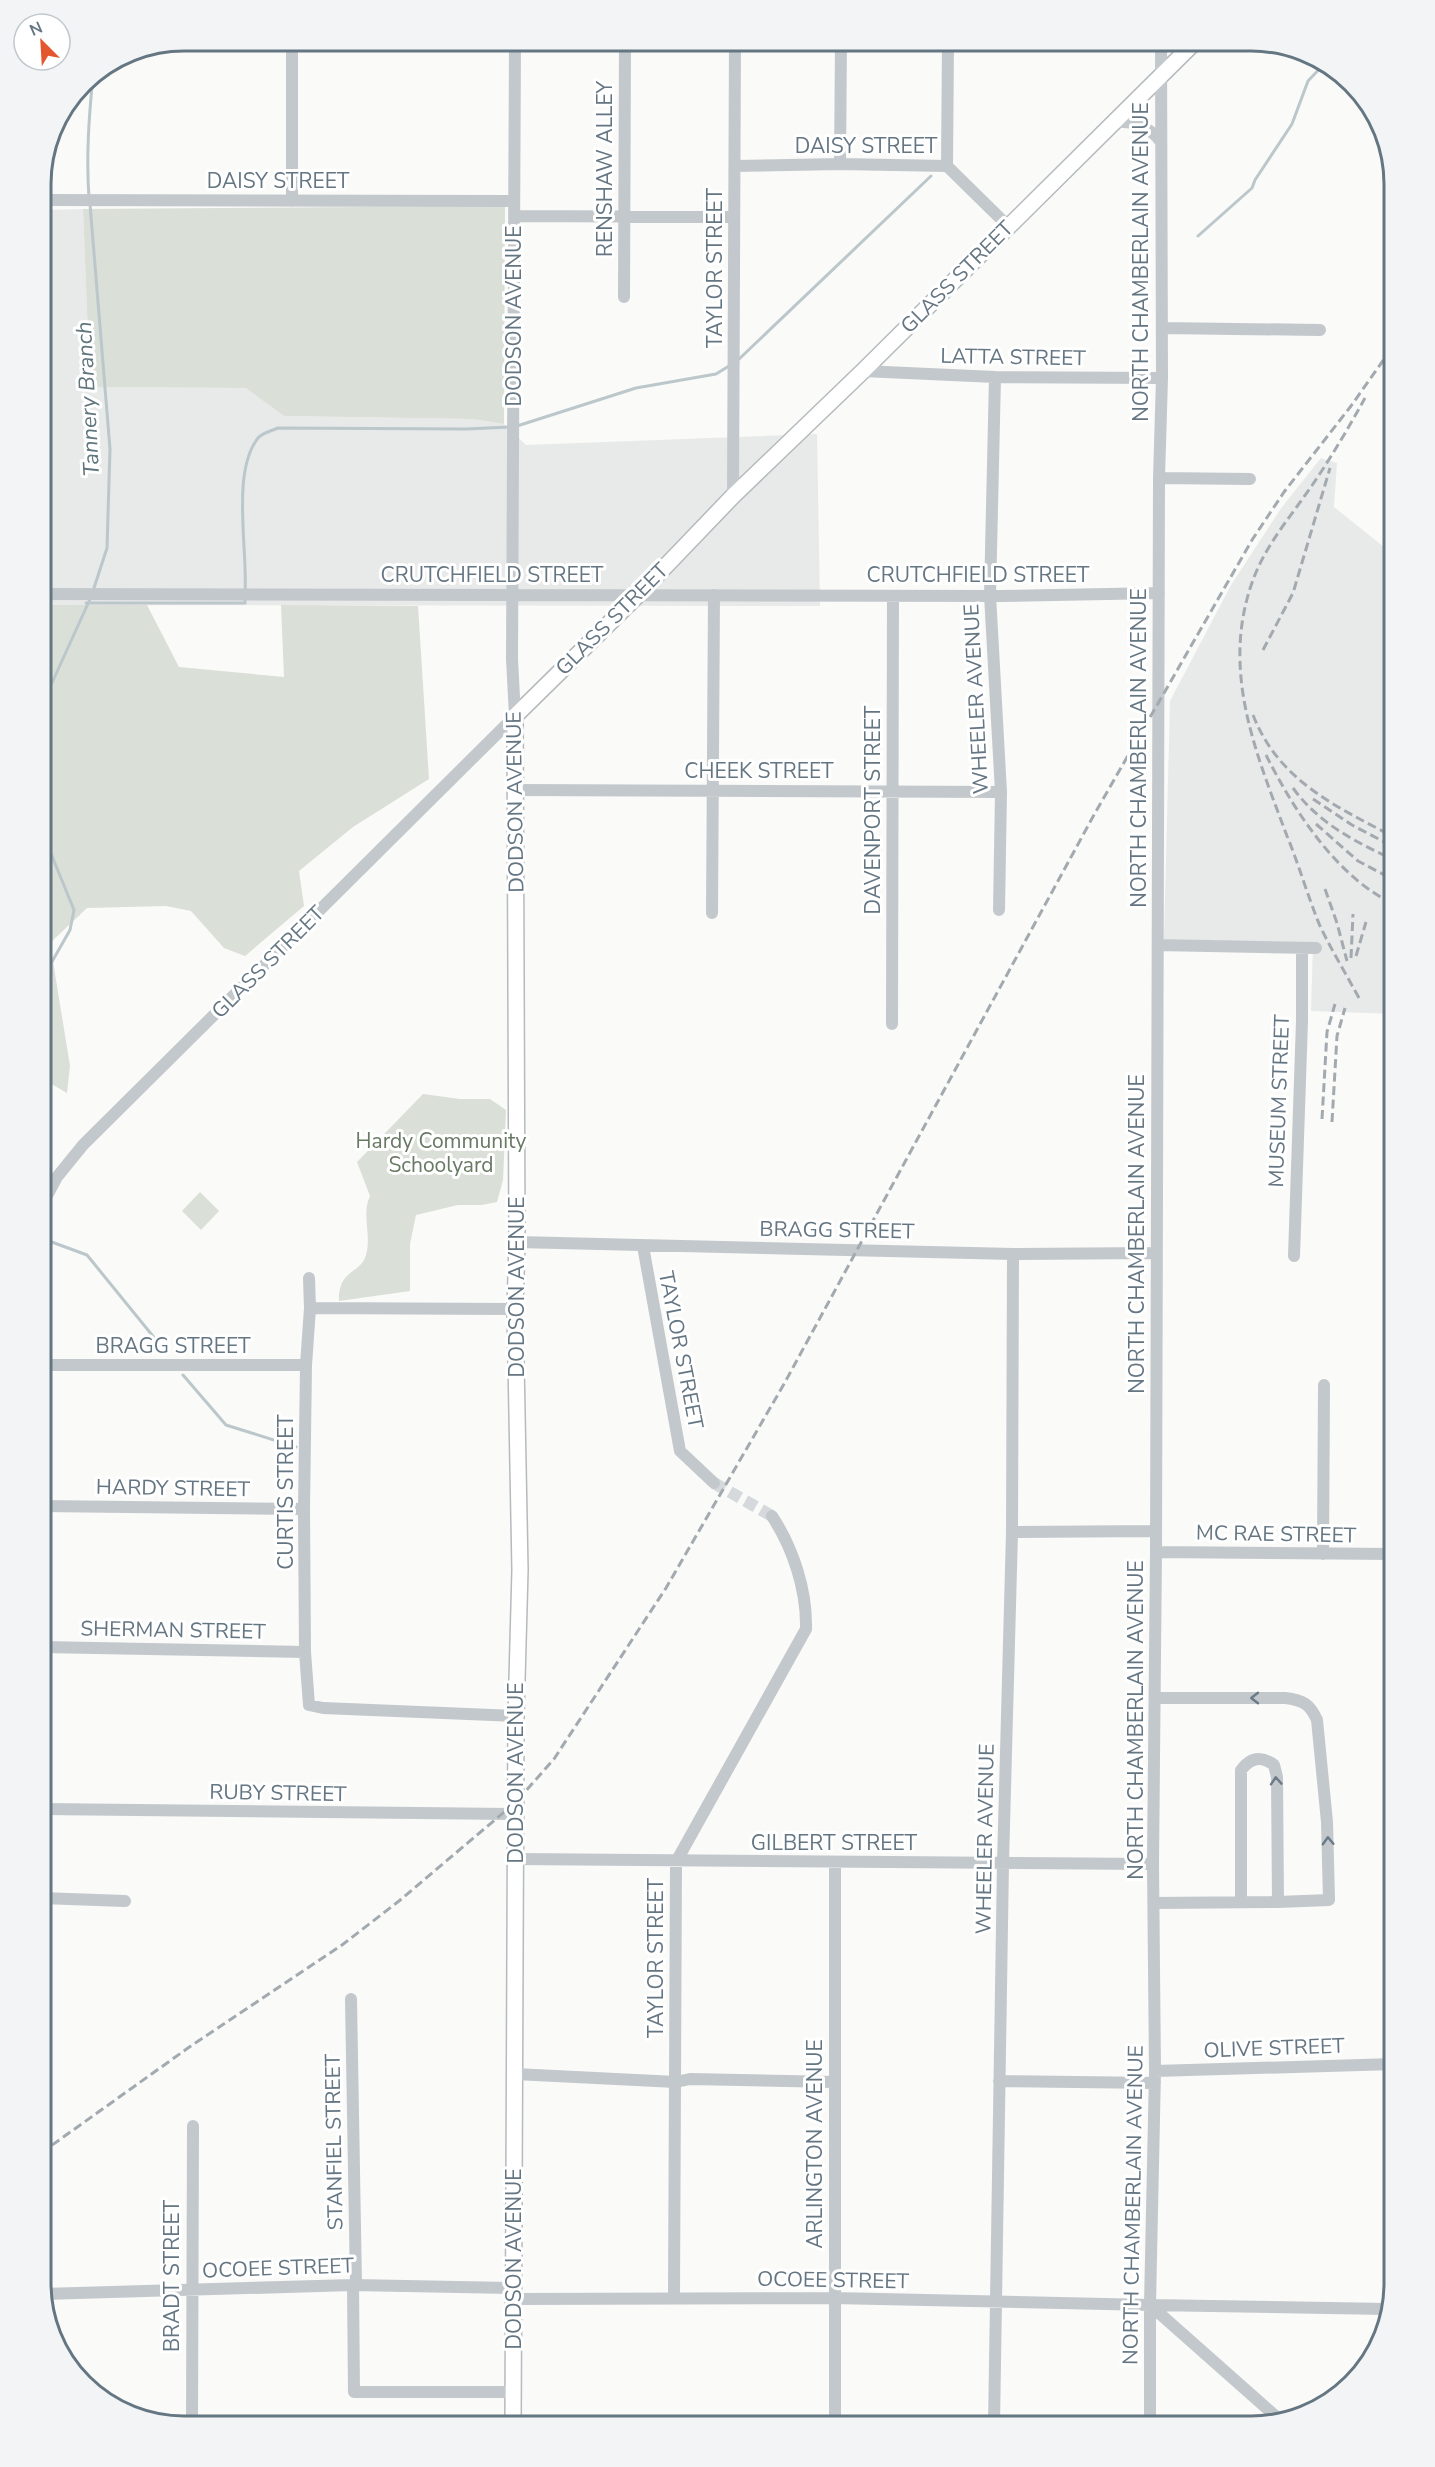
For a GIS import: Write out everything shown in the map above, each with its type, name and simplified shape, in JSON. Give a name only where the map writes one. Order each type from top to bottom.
[{"type":"main road","name":"GLASS STREET","points":[[515,716],[638,595],[733,496],[863,371],[1186,51]]},
{"type":"main road","name":"DODSON AVENUE","points":[[513,2416],[516,1716],[520,1570],[515,1309],[518,1242],[515,716]]},
{"type":"street","points":[[292,51],[292,201]]},
{"type":"street","name":"DODSON AVENUE","points":[[515,51],[512,595],[515,716]]},
{"type":"street","name":"RENSHAW ALLEY","points":[[624,297],[625,51]]},
{"type":"street","name":"TAYLOR STREET","points":[[733,496],[735,51]]},
{"type":"street","points":[[840,164],[841,51]]},
{"type":"street","points":[[947,166],[948,51]]},
{"type":"street","name":"NORTH CHAMBERLAIN AVENUE","points":[[1150,2416],[1155,2077],[1153,1864],[1159,478],[1162,378],[1161,51]]},
{"type":"street","points":[[1113,122],[1132,122],[1155,134],[1161,142]]},
{"type":"street","name":"DAISY STREET","points":[[735,166],[840,164],[947,166],[1008,226]]},
{"type":"street","name":"DAISY STREET","points":[[51,200],[514,201]]},
{"type":"street","points":[[514,216],[734,217]]},
{"type":"street","points":[[1162,328],[1320,330]]},
{"type":"street","name":"LATTA STREET","points":[[863,371],[995,377],[1162,378]]},
{"type":"street","name":"WHEELER AVENUE","points":[[995,377],[990,595],[1001,792],[999,910]]},
{"type":"street","points":[[1159,478],[1250,479]]},
{"type":"street","name":"CRUTCHFIELD STREET","points":[[51,594],[893,596],[1159,593]]},
{"type":"street","points":[[712,913],[714,595]]},
{"type":"street","name":"DAVENPORT STREET","points":[[892,1024],[893,596]]},
{"type":"street","name":"GLASS STREET","points":[[51,1188],[57,1177],[83,1145],[515,716]]},
{"type":"street","name":"CHEEK STREET","points":[[517,790],[1001,792]]},
{"type":"street","points":[[1158,945],[1316,948]]},
{"type":"street","name":"MUSEUM STREET","points":[[1294,1256],[1302,1021],[1302,948]]},
{"type":"street","name":"BRAGG STREET","points":[[518,1242],[1013,1254],[1156,1253]]},
{"type":"street","name":"TAYLOR STREET","points":[[643,1246],[680,1451],[714,1483]]},
{"type":"street","name":"WHEELER AVENUE","points":[[994,2416],[999,2081],[1012,1532],[1013,1254]]},
{"type":"street","name":"CURTIS STREET","points":[[309,1278],[304,1509],[305,1652],[309,1705],[322,1708],[516,1716]]},
{"type":"street","points":[[310,1308],[515,1309]]},
{"type":"street","name":"BRAGG STREET","points":[[51,1365],[306,1365]]},
{"type":"street","points":[[1323,1554],[1324,1385]]},
{"type":"street","name":"HARDY STREET","points":[[51,1506],[304,1509]]},
{"type":"street","name":"TAYLOR STREET","points":[[674,2298],[676,1862],[806,1629],[807,1617],[792,1550],[772,1516]]},
{"type":"street","points":[[1012,1532],[1156,1531]]},
{"type":"street","name":"MC RAE STREET","points":[[1156,1552],[1384,1554]]},
{"type":"street","name":"SHERMAN STREET","points":[[51,1647],[305,1652]]},
{"type":"street","points":[[1155,1698],[1285,1698],[1302,1700],[1312,1708],[1317,1720],[1327,1822],[1329,1900],[1155,1903]]},
{"type":"street","points":[[1241,1902],[1241,1770],[1247,1762],[1256,1758],[1267,1759],[1274,1765],[1277,1777],[1278,1902]]},
{"type":"street","name":"RUBY STREET","points":[[51,1809],[516,1814]]},
{"type":"street","name":"GILBERT STREET","points":[[516,1859],[1153,1864]]},
{"type":"street","name":"ARLINGTON AVENUE","points":[[835,1862],[835,2416]]},
{"type":"street","points":[[51,1898],[125,1901]]},
{"type":"street","name":"STANFIEL STREET","points":[[351,1999],[354,2392],[514,2391]]},
{"type":"street","name":"OLIVE STREET","points":[[999,2081],[1155,2077],[1384,2065]]},
{"type":"street","points":[[515,2074],[676,2082],[690,2079],[835,2082]]},
{"type":"street","name":"BRADT STREET","points":[[192,2416],[193,2126]]},
{"type":"street","name":"OCOEE STREET","points":[[51,2294],[354,2285],[674,2298],[834,2298],[1381,2309]]},
{"type":"street","points":[[1150,2305],[1273,2414]]},
{"type":"shaded area","points":[[83,209],[90,387],[247,388],[284,416],[473,419],[504,424],[526,445],[817,434],[820,606],[51,605],[51,210]]},
{"type":"shaded area","points":[[1321,458],[1337,463],[1334,507],[1384,547],[1384,1014],[1311,1011],[1313,944],[1164,939],[1170,701],[1231,585],[1282,507]]},
{"type":"green space","points":[[505,206],[504,424],[473,419],[284,416],[246,388],[90,387],[83,209]]},
{"type":"green space","points":[[51,605],[147,605],[179,667],[284,677],[281,605],[418,606],[429,779],[353,827],[299,871],[304,906],[245,956],[224,948],[191,911],[166,906],[87,908],[51,942]]},
{"type":"green space","points":[[51,949],[70,1066],[67,1093],[51,1084]]},
{"type":"green space","name":"Hardy Community Schoolyard","points":[[423,1094],[460,1099],[490,1099],[506,1110],[503,1180],[497,1202],[482,1205],[458,1205],[416,1215],[410,1244],[410,1291],[339,1301],[342,1283],[360,1266],[368,1248],[366,1210],[370,1196],[357,1162]]},
{"type":"green space","points":[[200,1192],[219,1211],[201,1230],[182,1211]]},
{"type":"waterway","points":[[1198,236],[1252,188],[1292,124],[1308,81],[1319,70]]},
{"type":"waterway","name":"Tannery Branch","points":[[89,198],[88,136],[92,88]]},
{"type":"waterway","points":[[737,361],[931,176]]},
{"type":"waterway","name":"Tannery Branch","points":[[90,204],[110,449],[107,548],[93,591]]},
{"type":"waterway","points":[[517,426],[636,388],[716,374],[729,366]]},
{"type":"waterway","points":[[245,593],[243,512],[245,471],[250,453],[262,435],[278,428],[466,429],[510,427]]},
{"type":"waterway","name":"Tannery Branch","points":[[51,685],[91,597]]},
{"type":"waterway","points":[[86,603],[245,603],[245,599]]},
{"type":"waterway","name":"Tannery Branch","points":[[51,854],[74,910],[70,930],[51,963]]},
{"type":"waterway","points":[[51,1242],[87,1255],[165,1351]]},
{"type":"waterway","points":[[183,1375],[226,1425],[296,1447]]},
{"type":"tunnel","points":[[714,1483],[772,1516]]},
{"type":"railway","points":[[51,2146],[188,2048],[342,1945],[399,1901],[516,1802],[554,1759],[666,1588],[784,1384],[1095,813],[1252,540],[1284,492],[1384,359]]},
{"type":"railway","points":[[1359,998],[1320,926],[1264,774],[1246,711],[1241,679],[1240,646],[1244,613],[1258,567],[1272,542],[1327,463],[1365,398]]},
{"type":"railway","points":[[1263,650],[1293,593],[1330,468]]},
{"type":"railway","points":[[1253,715],[1264,738],[1293,774],[1330,802],[1384,832]]},
{"type":"railway","points":[[1266,755],[1289,797],[1319,840],[1354,877],[1384,898]]},
{"type":"railway","points":[[1293,788],[1303,801],[1326,822],[1352,839],[1384,855]]},
{"type":"railway","points":[[1313,799],[1352,825],[1384,842]]},
{"type":"railway","points":[[1316,824],[1358,861],[1384,875]]},
{"type":"railway","points":[[1325,889],[1347,961]]},
{"type":"railway","points":[[1351,958],[1353,914]]},
{"type":"railway","points":[[1356,956],[1366,922]]},
{"type":"railway","points":[[1322,1119],[1327,1032],[1335,1004]]},
{"type":"railway","points":[[1332,1122],[1337,1036],[1345,1008]]}]
